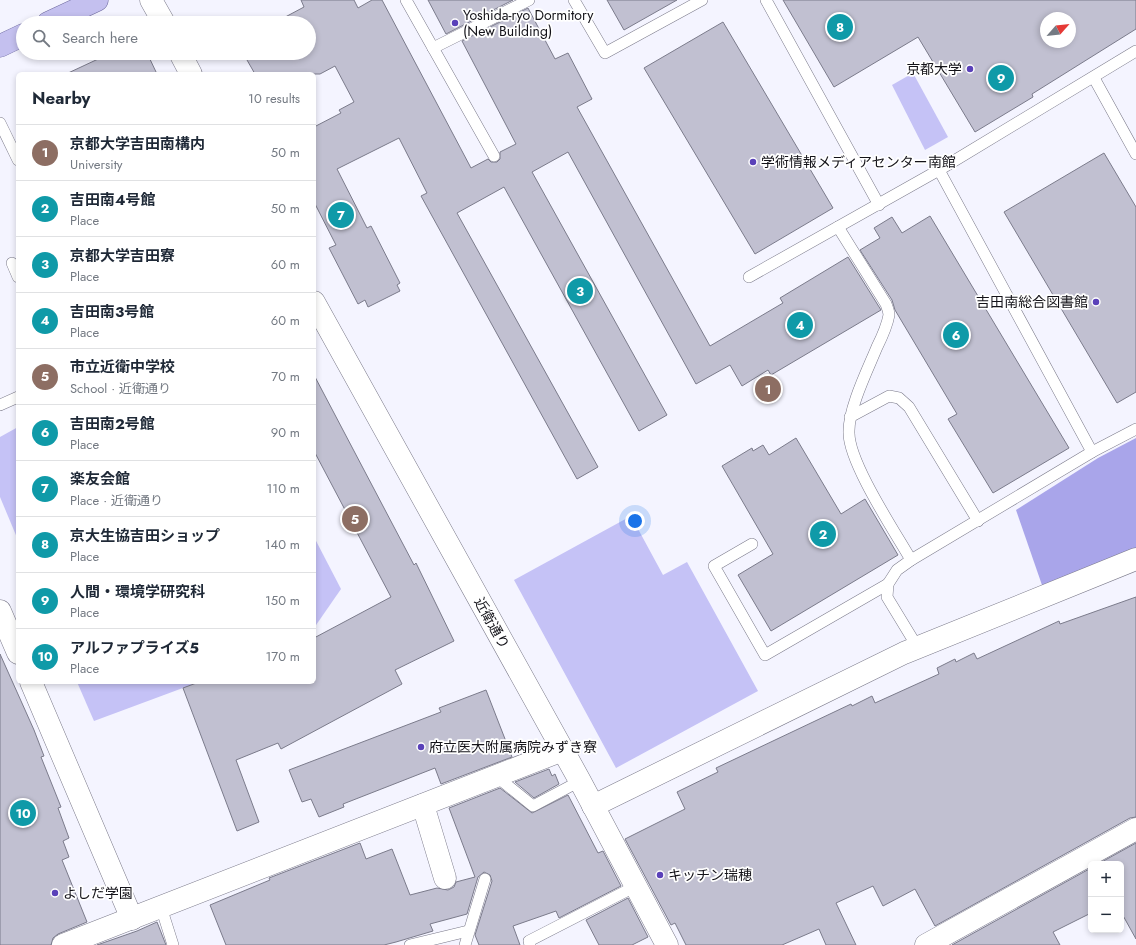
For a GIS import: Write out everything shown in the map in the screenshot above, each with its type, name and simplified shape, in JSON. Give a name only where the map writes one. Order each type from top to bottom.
[{"type":"main road","points":[[63,16],[96,0]]},
{"type":"main road","points":[[0,46],[16,38]]},
{"type":"street","points":[[151,0],[160,16]]},
{"type":"street","points":[[184,60],[190,72]]},
{"type":"street","name":"近衛通り","points":[[316,306],[580,781],[667,945]]},
{"type":"street","points":[[593,806],[918,648],[1136,559]]},
{"type":"street","points":[[0,611],[16,648]]},
{"type":"street","points":[[31,684],[132,918]]},
{"type":"street","points":[[63,945],[562,750]]},
{"type":"street","points":[[423,805],[445,878]]},
{"type":"street","points":[[926,945],[1136,829]]},
{"type":"lane","points":[[406,0],[494,156]]},
{"type":"lane","points":[[434,48],[529,0]]},
{"type":"lane","points":[[574,0],[605,53],[702,0]]},
{"type":"lane","points":[[766,0],[879,205]]},
{"type":"lane","points":[[749,277],[939,170],[1094,78],[1136,51]]},
{"type":"lane","points":[[1094,78],[1136,154]]},
{"type":"lane","points":[[0,123],[16,156]]},
{"type":"lane","points":[[939,170],[1092,452]]},
{"type":"lane","points":[[838,227],[886,304],[889,314],[886,326],[869,365],[850,417],[850,445],[867,483],[911,560]]},
{"type":"lane","points":[[12,263],[16,272]]},
{"type":"lane","points":[[850,417],[889,396],[899,398],[909,406],[978,521]]},
{"type":"lane","points":[[0,405],[16,398]]},
{"type":"lane","points":[[752,544],[714,566],[765,655],[888,584],[897,570],[911,560],[1092,452],[1136,429]]},
{"type":"lane","points":[[888,584],[887,597],[918,648]]},
{"type":"lane","points":[[496,776],[533,806],[580,781]]},
{"type":"lane","points":[[465,945],[468,931],[486,879]]},
{"type":"lane","points":[[530,945],[529,941],[636,886]]},
{"type":"lane","points":[[161,907],[173,945]]},
{"type":"lane","points":[[410,945],[468,931]]},
{"type":"shaded area","points":[[913,73],[948,137],[925,150],[892,85]]},
{"type":"shaded area","points":[[16,428],[16,535],[0,497],[0,437]]},
{"type":"shaded area","points":[[1136,438],[1136,550],[1043,588],[1016,510],[1098,458]]},
{"type":"shaded area","points":[[631,516],[663,575],[687,562],[758,691],[616,768],[514,580]]},
{"type":"shaded area","points":[[316,541],[341,589],[316,625]]},
{"type":"shaded area","points":[[78,684],[194,684],[94,721]]},
{"type":"building","points":[[301,0],[354,0],[358,8],[372,0],[382,0],[471,168],[488,159],[491,162],[497,162],[500,159],[500,152],[516,144],[462,41],[528,8],[555,59],[568,53],[592,99],[577,107],[710,346],[783,303],[780,298],[848,257],[881,310],[771,375],[768,370],[742,386],[730,365],[696,384],[568,152],[532,172],[667,415],[639,431],[504,187],[457,213],[598,467],[577,479],[421,196],[427,193],[399,138],[337,169],[367,228],[371,226],[400,283],[397,285],[400,291],[368,307],[365,300],[358,304],[329,248],[336,245],[316,206],[316,126],[341,113],[339,110],[354,102],[335,66],[320,74],[316,74],[316,72],[254,72],[247,60],[316,60],[316,16],[287,16],[304,7]]},
{"type":"building","name":"Yoshida-ryo Dormitory (New Building)","points":[[428,0],[513,0],[446,34]]},
{"type":"building","points":[[607,0],[677,0],[624,30]]},
{"type":"building","points":[[783,0],[1136,0],[1136,29],[1032,94],[1033,97],[975,132],[918,37],[834,87]]},
{"type":"building","name":"学術情報メディアセンター南館","points":[[723,22],[833,208],[755,254],[644,68]]},
{"type":"building","points":[[96,60],[150,60],[156,72],[70,72]]},
{"type":"building","name":"吉田南総合図書館","points":[[1104,153],[1136,207],[1136,392],[1117,403],[1004,212]]},
{"type":"building","points":[[930,216],[1069,448],[993,493],[948,419],[957,414],[895,310],[892,300],[860,250],[880,238],[874,228],[892,217],[902,233]]},
{"type":"building","points":[[316,379],[414,565],[416,563],[454,641],[395,670],[402,684],[281,749],[278,743],[236,760],[259,822],[237,831],[183,688],[194,684],[316,684],[316,637],[391,597],[316,455]]},
{"type":"building","points":[[796,438],[841,514],[865,499],[898,555],[771,631],[738,575],[773,554],[722,466],[752,448],[753,451],[763,445],[769,455]]},
{"type":"building","points":[[1136,597],[1136,817],[1130,818],[935,926],[915,889],[883,906],[873,886],[836,903],[856,945],[826,945],[819,929],[782,945],[686,945],[675,923],[671,925],[625,839],[685,809],[677,792],[718,772],[716,768],[851,704],[852,706],[872,696],[875,703],[939,674],[937,668],[955,659],[956,662],[974,653],[977,659],[1059,621],[1060,624]]},
{"type":"building","points":[[0,654],[34,730],[44,756],[41,757],[61,807],[58,808],[69,838],[63,841],[69,857],[62,860],[87,922],[58,934],[53,938],[51,945],[0,945]]},
{"type":"building","name":"府立医大附属病院みずき寮","points":[[486,690],[512,757],[441,784],[435,768],[343,804],[344,807],[319,817],[311,799],[302,802],[289,770],[441,712],[439,708]]},
{"type":"building","points":[[549,769],[552,776],[555,774],[559,784],[534,798],[515,782]]},
{"type":"building","points":[[500,788],[532,813],[568,795],[598,853],[603,851],[621,886],[559,918],[556,911],[513,926],[520,945],[479,945],[475,935],[492,881],[490,875],[484,872],[478,877],[467,914],[430,924],[433,931],[396,942],[384,945],[226,945],[210,905],[270,880],[269,878],[360,843],[366,859],[392,849],[410,895],[437,888],[448,890],[454,887],[456,882],[475,877],[449,808]]},
{"type":"building","points":[[1136,843],[1136,939],[1124,917],[1124,861],[1103,861]]},
{"type":"building","points":[[1088,870],[1088,914],[1053,932],[1060,945],[952,945]]},
{"type":"building","points":[[628,898],[648,937],[632,945],[599,945],[586,920]]},
{"type":"building","points":[[157,922],[166,945],[97,945],[137,931]]},
{"type":"place","name":"Yoshida-ryo Dormitory (New Building)","points":[[455,23]]},
{"type":"place","name":"京大生協吉田ショップ","points":[[840,27]]},
{"type":"place","name":"京都大学","points":[[970,69]]},
{"type":"place","name":"人間・環境学研究科","points":[[1001,78]]},
{"type":"place","name":"学術情報メディアセンター南館","points":[[753,162]]},
{"type":"place","name":"楽友会館","points":[[341,215]]},
{"type":"place","name":"京都大学吉田寮","points":[[580,291]]},
{"type":"place","name":"吉田南総合図書館","points":[[1096,302]]},
{"type":"place","name":"吉田南3号館","points":[[800,325]]},
{"type":"place","name":"吉田南2号館","points":[[956,335]]},
{"type":"place","name":"京都大学吉田南構内","points":[[768,389]]},
{"type":"place","name":"市立近衛中学校","points":[[355,519]]},
{"type":"place","name":"吉田南4号館","points":[[823,534]]},
{"type":"place","name":"府立医大附属病院みずき寮","points":[[421,747]]},
{"type":"place","name":"アルファプライズ５","points":[[23,813]]},
{"type":"place","name":"キッチン瑞穂","points":[[660,875]]},
{"type":"place","name":"よしだ学園","points":[[55,893]]}]
